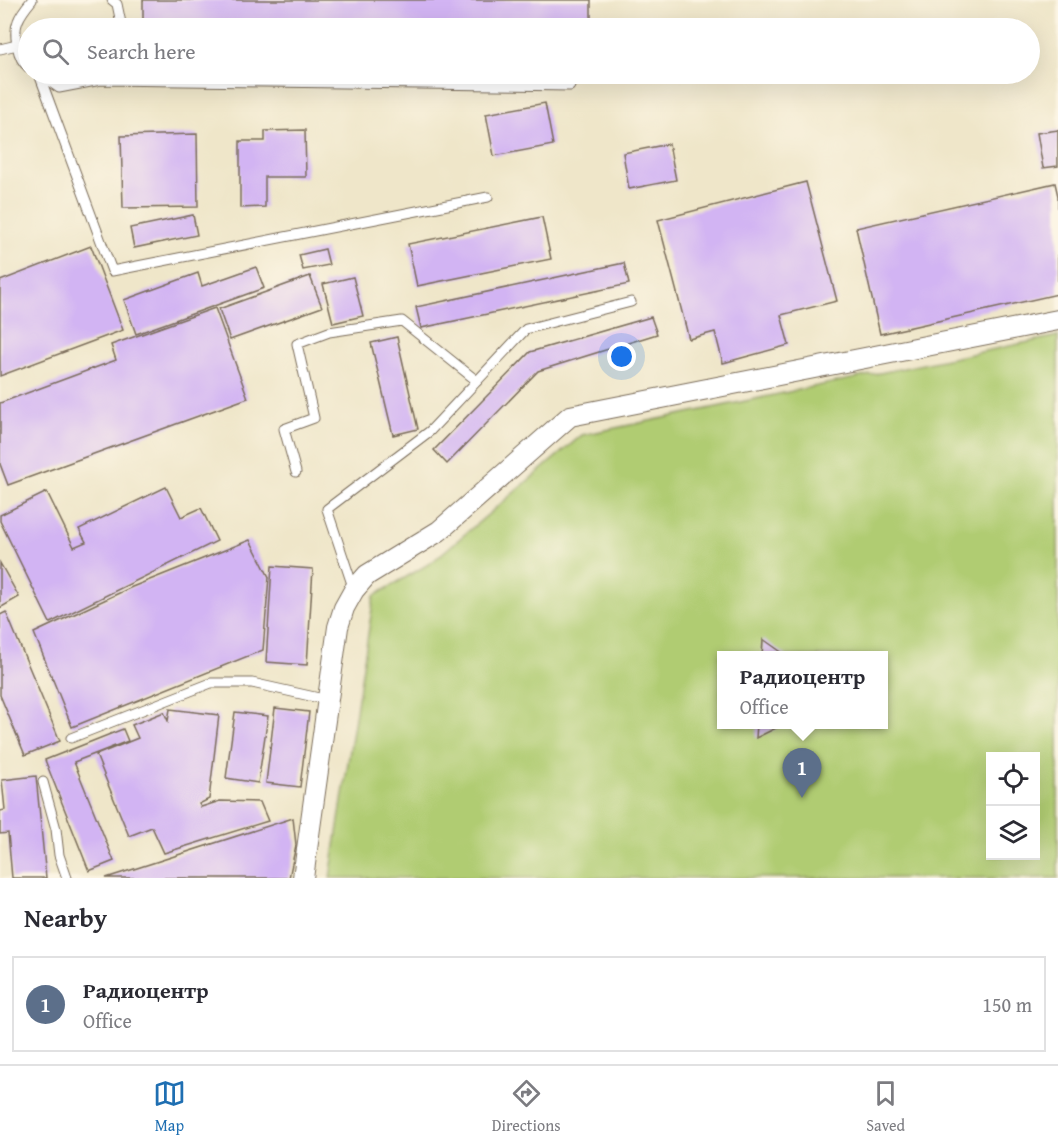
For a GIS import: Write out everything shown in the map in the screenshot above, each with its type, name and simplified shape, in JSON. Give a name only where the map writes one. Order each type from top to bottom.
[{"type":"street","points":[[303,878],[338,627],[344,608],[354,590],[367,575],[440,531],[570,416],[1058,320]]},
{"type":"lane","points":[[20,18],[32,0]]},
{"type":"lane","points":[[112,0],[117,4],[120,18]]},
{"type":"lane","points":[[0,49],[17,45],[18,21]]},
{"type":"lane","points":[[43,84],[112,271],[488,197]]},
{"type":"lane","points":[[53,84],[59,88],[75,84]]},
{"type":"lane","points":[[466,84],[570,86]]},
{"type":"lane","points":[[354,590],[327,508],[430,432],[526,329],[631,302]]},
{"type":"lane","points":[[296,472],[284,429],[315,418],[297,344],[329,332],[402,321],[477,381]]},
{"type":"lane","points":[[71,738],[211,683],[252,683],[328,700]]},
{"type":"lane","points":[[43,782],[56,829],[59,855],[67,878]]},
{"type":"green space","points":[[1058,336],[1058,878],[330,878],[374,596],[432,562],[582,435]]},
{"type":"building","points":[[143,0],[591,0],[591,18],[143,18]]},
{"type":"building","points":[[545,103],[553,145],[494,156],[486,114]]},
{"type":"building","points":[[305,130],[306,177],[265,177],[265,207],[240,208],[240,141],[265,141],[265,131]]},
{"type":"building","points":[[1058,130],[1058,166],[1043,168],[1037,133]]},
{"type":"building","points":[[197,134],[198,207],[123,208],[121,136]]},
{"type":"building","points":[[669,144],[676,180],[629,189],[623,153]]},
{"type":"building","points":[[806,182],[837,301],[781,315],[789,345],[723,363],[715,332],[689,339],[658,220]]},
{"type":"building","points":[[1055,183],[1058,196],[1058,294],[880,334],[856,228]]},
{"type":"building","points":[[193,215],[197,235],[134,248],[130,228]]},
{"type":"building","points":[[542,217],[551,259],[417,286],[408,244]]},
{"type":"building","points":[[91,246],[123,330],[0,376],[0,281]]},
{"type":"building","points":[[325,249],[329,265],[303,270],[299,255]]},
{"type":"building","points":[[624,263],[629,284],[421,328],[416,307]]},
{"type":"building","points":[[256,267],[264,288],[136,334],[124,300],[198,273],[202,286]]},
{"type":"building","points":[[310,276],[322,307],[230,340],[219,309]]},
{"type":"building","points":[[353,277],[363,316],[333,323],[323,284]]},
{"type":"building","points":[[215,308],[248,398],[8,485],[0,464],[0,403],[116,360],[111,345]]},
{"type":"building","points":[[651,317],[657,334],[538,371],[447,464],[434,450],[530,352]]},
{"type":"building","points":[[397,337],[418,429],[393,435],[371,343]]},
{"type":"building","points":[[166,487],[181,517],[201,508],[217,541],[50,623],[0,521],[0,515],[47,492],[74,547],[86,542],[79,529]]},
{"type":"building","points":[[250,540],[269,577],[263,650],[72,727],[34,633],[132,587]]},
{"type":"building","points":[[0,563],[19,597],[0,608]]},
{"type":"building","points":[[272,566],[313,569],[307,665],[266,662]]},
{"type":"building","points":[[6,612],[60,741],[25,755],[0,695],[0,615]]},
{"type":"building","points":[[763,639],[780,651],[762,651]]},
{"type":"building","points":[[275,708],[309,712],[300,787],[266,783]]},
{"type":"building","points":[[170,709],[219,715],[209,799],[199,804],[201,807],[220,801],[260,802],[268,821],[164,853],[152,827],[129,836],[96,755],[138,738],[132,725],[164,712],[168,721]]},
{"type":"building","points":[[235,712],[268,716],[258,783],[226,778]]},
{"type":"building","points":[[123,729],[128,741],[74,762],[114,861],[89,871],[45,760]]},
{"type":"building","points":[[757,729],[774,729],[756,738]]},
{"type":"building","points":[[36,776],[46,878],[12,878],[8,833],[0,834],[0,811],[5,810],[2,780]]},
{"type":"building","points":[[293,818],[296,845],[289,878],[106,878]]},
{"type":"place","name":"Радиоцентр","points":[[802,798]]}]
